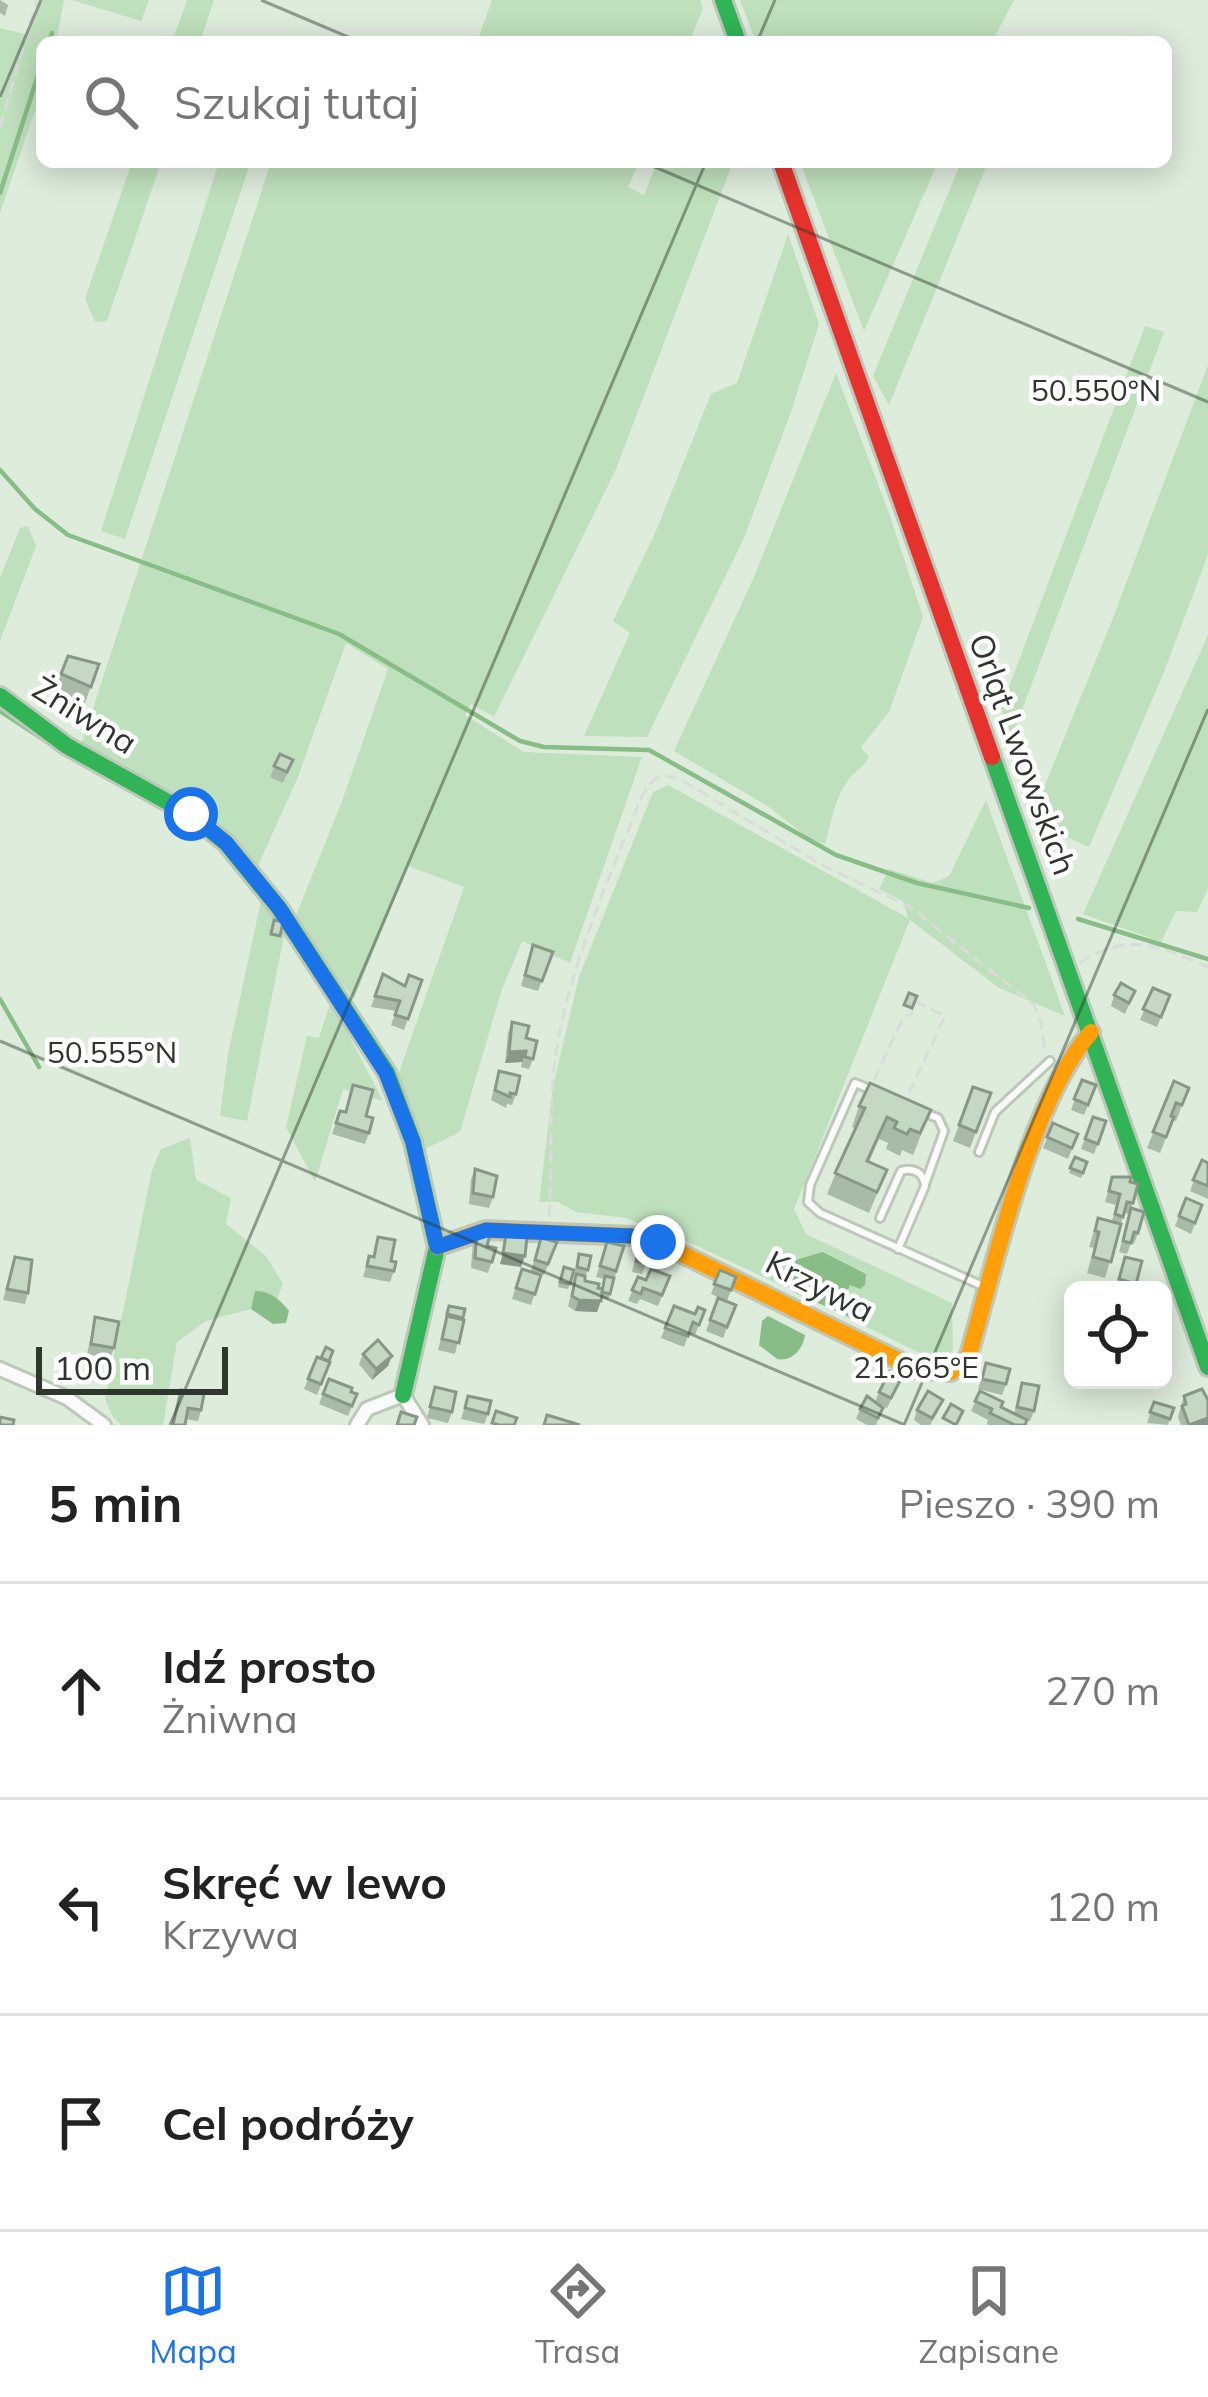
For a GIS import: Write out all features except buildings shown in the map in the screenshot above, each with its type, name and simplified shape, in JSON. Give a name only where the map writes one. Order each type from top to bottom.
[{"type":"street","points":[[723,0],[736,36]]},
{"type":"street","name":"Orląt Lwowskich","points":[[783,168],[1208,1367]]},
{"type":"street","name":"Żniwna","points":[[0,696],[68,746],[208,827],[279,908],[386,1073],[413,1142],[437,1247],[403,1395]]},
{"type":"street","name":"Krzywa","points":[[437,1247],[486,1230],[632,1236],[658,1242],[932,1374],[958,1370],[968,1358],[1022,1174],[1066,1061],[1078,1041],[1091,1032]]},
{"type":"street","points":[[0,1369],[67,1398],[104,1425]]},
{"type":"street","points":[[357,1425],[367,1409],[403,1395],[422,1425]]},
{"type":"lane","points":[[980,1152],[995,1112],[1050,1061]]},
{"type":"lane","points":[[887,1096],[855,1083],[810,1185],[808,1202],[820,1213],[988,1289]]},
{"type":"lane","points":[[898,1249],[941,1140],[942,1124],[904,1104]]},
{"type":"lane","points":[[880,1218],[902,1171],[915,1171],[925,1184]]},
{"type":"path","points":[[0,128],[37,0]]},
{"type":"path","points":[[548,1233],[554,1065],[565,1005],[632,820],[656,777],[665,775],[683,782],[822,865],[910,908],[1034,1004],[1050,1061]]},
{"type":"path","points":[[1068,969],[1107,946],[1138,943],[1208,967]]},
{"type":"path","points":[[869,1089],[904,1016],[910,1015],[916,1002],[945,1016],[904,1104]]},
{"type":"shaded area","points":[[42,0],[64,0],[57,36],[36,36],[36,108],[0,213],[0,28],[28,35]]},
{"type":"shaded area","points":[[72,0],[149,0],[141,21]]},
{"type":"shaded area","points":[[187,0],[214,0],[202,36],[174,36]]},
{"type":"shaded area","points":[[492,0],[700,0],[703,9],[692,36],[479,36]]},
{"type":"shaded area","points":[[740,0],[1014,0],[995,36],[754,36]]},
{"type":"shaded area","points":[[130,168],[159,168],[107,321],[95,322],[85,299]]},
{"type":"shaded area","points":[[217,168],[249,168],[125,539],[101,531]]},
{"type":"shaded area","points":[[269,168],[636,168],[628,187],[644,195],[655,168],[731,168],[616,469],[494,717],[471,704],[465,715],[524,752],[642,757],[570,963],[522,941],[501,992],[460,1132],[423,1150],[397,1078],[464,887],[408,866],[354,999],[294,920],[388,669],[346,643],[298,777],[256,870],[160,789],[82,742]]},
{"type":"shaded area","points":[[802,168],[935,168],[864,331]]},
{"type":"shaded area","points":[[959,168],[986,168],[889,405],[873,376]]},
{"type":"shaded area","points":[[788,234],[819,324],[744,538],[647,737],[584,736],[630,633],[613,621],[656,531],[711,394],[737,383]]},
{"type":"shaded area","points":[[1145,326],[1164,332],[1012,737],[1001,708]]},
{"type":"shaded area","points":[[1208,365],[1208,555],[1089,847],[1044,827],[1038,802]]},
{"type":"shaded area","points":[[836,373],[923,617],[889,712],[861,747],[869,757],[840,794],[825,844],[808,838],[769,807],[674,751],[753,579]]},
{"type":"shaded area","points":[[28,526],[36,546],[0,641],[0,578],[20,528]]},
{"type":"shaded area","points":[[1208,635],[1208,889],[1197,912],[1176,911],[1161,942],[1083,914]]},
{"type":"shaded area","points":[[668,785],[908,918],[903,901],[879,889],[889,869],[933,883],[949,876],[986,800],[1065,1016],[999,988],[910,920],[794,1209],[806,1234],[952,1303],[953,1351],[936,1361],[840,1314],[849,1317],[854,1304],[845,1297],[850,1285],[866,1274],[823,1252],[781,1281],[785,1287],[625,1218],[539,1202],[553,1086],[579,977],[653,792]]},
{"type":"shaded area","points":[[261,901],[285,931],[247,1121],[220,1116],[228,1054]]},
{"type":"shaded area","points":[[331,1001],[383,1101],[343,1089],[315,1182],[286,1127],[307,1036],[319,1038]]},
{"type":"shaded area","points":[[190,1138],[196,1180],[231,1198],[226,1224],[266,1256],[283,1284],[277,1299],[256,1291],[251,1309],[206,1321],[177,1342],[163,1425],[121,1425],[105,1399],[152,1170],[161,1149]]},
{"type":"shaded area","points":[[823,1252],[866,1274],[865,1285],[860,1289],[850,1285],[845,1297],[856,1307],[849,1317],[781,1281],[792,1261]]},
{"type":"shaded area","points":[[255,1291],[283,1304],[289,1311],[286,1323],[273,1324],[251,1309]]},
{"type":"shaded area","points":[[768,1316],[805,1335],[792,1356],[777,1359],[759,1345],[762,1321]]},
{"type":"waterway","points":[[0,193],[36,82]]},
{"type":"waterway","points":[[0,470],[35,509],[68,535],[339,634],[520,741],[544,747],[649,750],[836,855],[917,883],[1029,908]]},
{"type":"waterway","points":[[0,711],[69,756]]},
{"type":"waterway","points":[[1078,919],[1208,959]]},
{"type":"waterway","points":[[0,999],[39,1067]]},
{"type":"traffic: fast","points":[[723,0],[736,36]]},
{"type":"traffic: fast","points":[[0,696],[67,746],[191,815],[226,843],[279,908],[387,1073],[413,1142],[437,1247],[403,1395]]},
{"type":"traffic: fast","points":[[992,757],[1208,1367]]},
{"type":"traffic: slow","points":[[437,1247],[486,1230],[632,1236],[658,1242],[916,1369],[951,1372],[968,1358],[1016,1187],[1049,1100],[1091,1032]]},
{"type":"traffic: jam","points":[[783,168],[992,757]]},
{"type":"route","points":[[191,814],[226,843],[279,908],[386,1073],[413,1142],[437,1247],[486,1230],[632,1236],[658,1242]]}]
